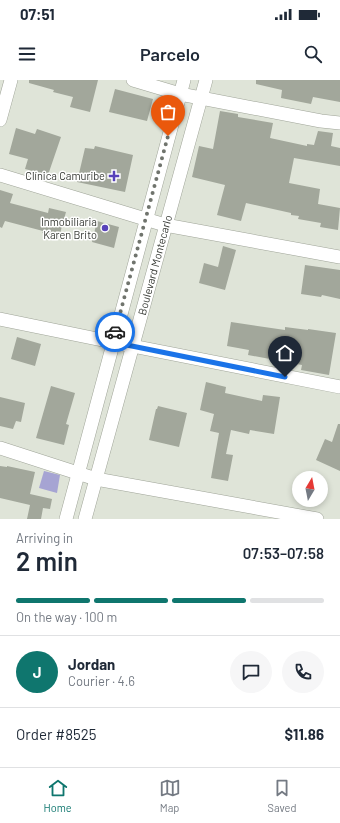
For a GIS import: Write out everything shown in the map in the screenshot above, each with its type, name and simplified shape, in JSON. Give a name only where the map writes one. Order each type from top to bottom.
[{"type":"street","points":[[0,120],[11,80]]},
{"type":"street","points":[[133,80],[180,94],[321,121],[340,123]]},
{"type":"street","name":"Boulevard Montecarlo","points":[[66,519],[112,342],[184,80]]},
{"type":"street","name":"Boulevard Montecarlo","points":[[85,519],[206,80]]},
{"type":"street","points":[[0,175],[166,225],[340,257]]},
{"type":"street","points":[[0,319],[340,387]]},
{"type":"street","points":[[0,448],[96,479],[317,519]]},
{"type":"water","points":[[44,471],[60,475],[57,493],[39,488]]},
{"type":"building","points":[[29,80],[98,80],[90,112],[70,107],[73,97],[53,92],[54,90],[29,83]]},
{"type":"building","points":[[256,80],[340,80],[340,102],[313,97],[311,104],[281,98],[282,90],[256,84]]},
{"type":"building","points":[[115,89],[153,99],[147,121],[109,112]]},
{"type":"building","points":[[220,111],[238,114],[238,117],[273,123],[270,138],[307,146],[307,144],[314,145],[318,131],[333,133],[331,146],[340,148],[340,166],[294,158],[289,183],[320,189],[318,204],[340,208],[338,230],[320,227],[321,223],[298,219],[299,216],[291,215],[291,213],[246,203],[241,221],[217,215],[225,185],[192,177],[199,146],[213,149]]},
{"type":"building","points":[[16,128],[35,134],[37,129],[61,137],[48,175],[25,169],[28,159],[9,154]]},
{"type":"building","points":[[95,146],[133,155],[125,192],[77,182],[85,148],[94,149]]},
{"type":"building","points":[[0,190],[13,194],[10,203],[48,213],[49,208],[66,212],[59,237],[42,233],[43,231],[5,221],[2,228],[0,227]]},
{"type":"building","points":[[97,221],[119,227],[114,248],[92,242]]},
{"type":"building","points":[[223,246],[236,250],[225,290],[199,283],[204,263],[218,267]]},
{"type":"building","points":[[305,265],[340,270],[340,299],[322,295],[321,297],[301,294]]},
{"type":"building","points":[[231,322],[285,330],[285,327],[336,333],[329,375],[301,370],[302,365],[248,355],[249,350],[227,346]]},
{"type":"building","points":[[17,337],[41,344],[35,366],[11,359]]},
{"type":"building","points":[[206,382],[226,387],[225,393],[262,401],[263,395],[280,397],[274,434],[250,430],[249,434],[231,430],[226,454],[233,455],[228,481],[211,478],[219,433],[210,431],[214,414],[200,410]]},
{"type":"building","points":[[51,386],[75,393],[66,424],[69,425],[64,445],[36,438]]},
{"type":"building","points":[[0,397],[25,403],[21,422],[16,421],[13,429],[0,426]]},
{"type":"building","points":[[158,406],[187,413],[179,447],[149,440]]},
{"type":"building","points":[[338,424],[340,424],[340,471],[316,460],[325,439],[332,442]]},
{"type":"building","points":[[0,466],[35,472],[30,494],[52,499],[50,509],[43,508],[41,519],[27,519],[30,505],[0,498]]},
{"type":"way so far","points":[[115,332],[168,136]]},
{"type":"place","name":"Clínica Camuribe","points":[[114,176]]},
{"type":"place","name":"Inmobiliaria Karen Brito","points":[[105,228]]},
{"type":"route","points":[[115,332],[112,342],[285,377]]}]
